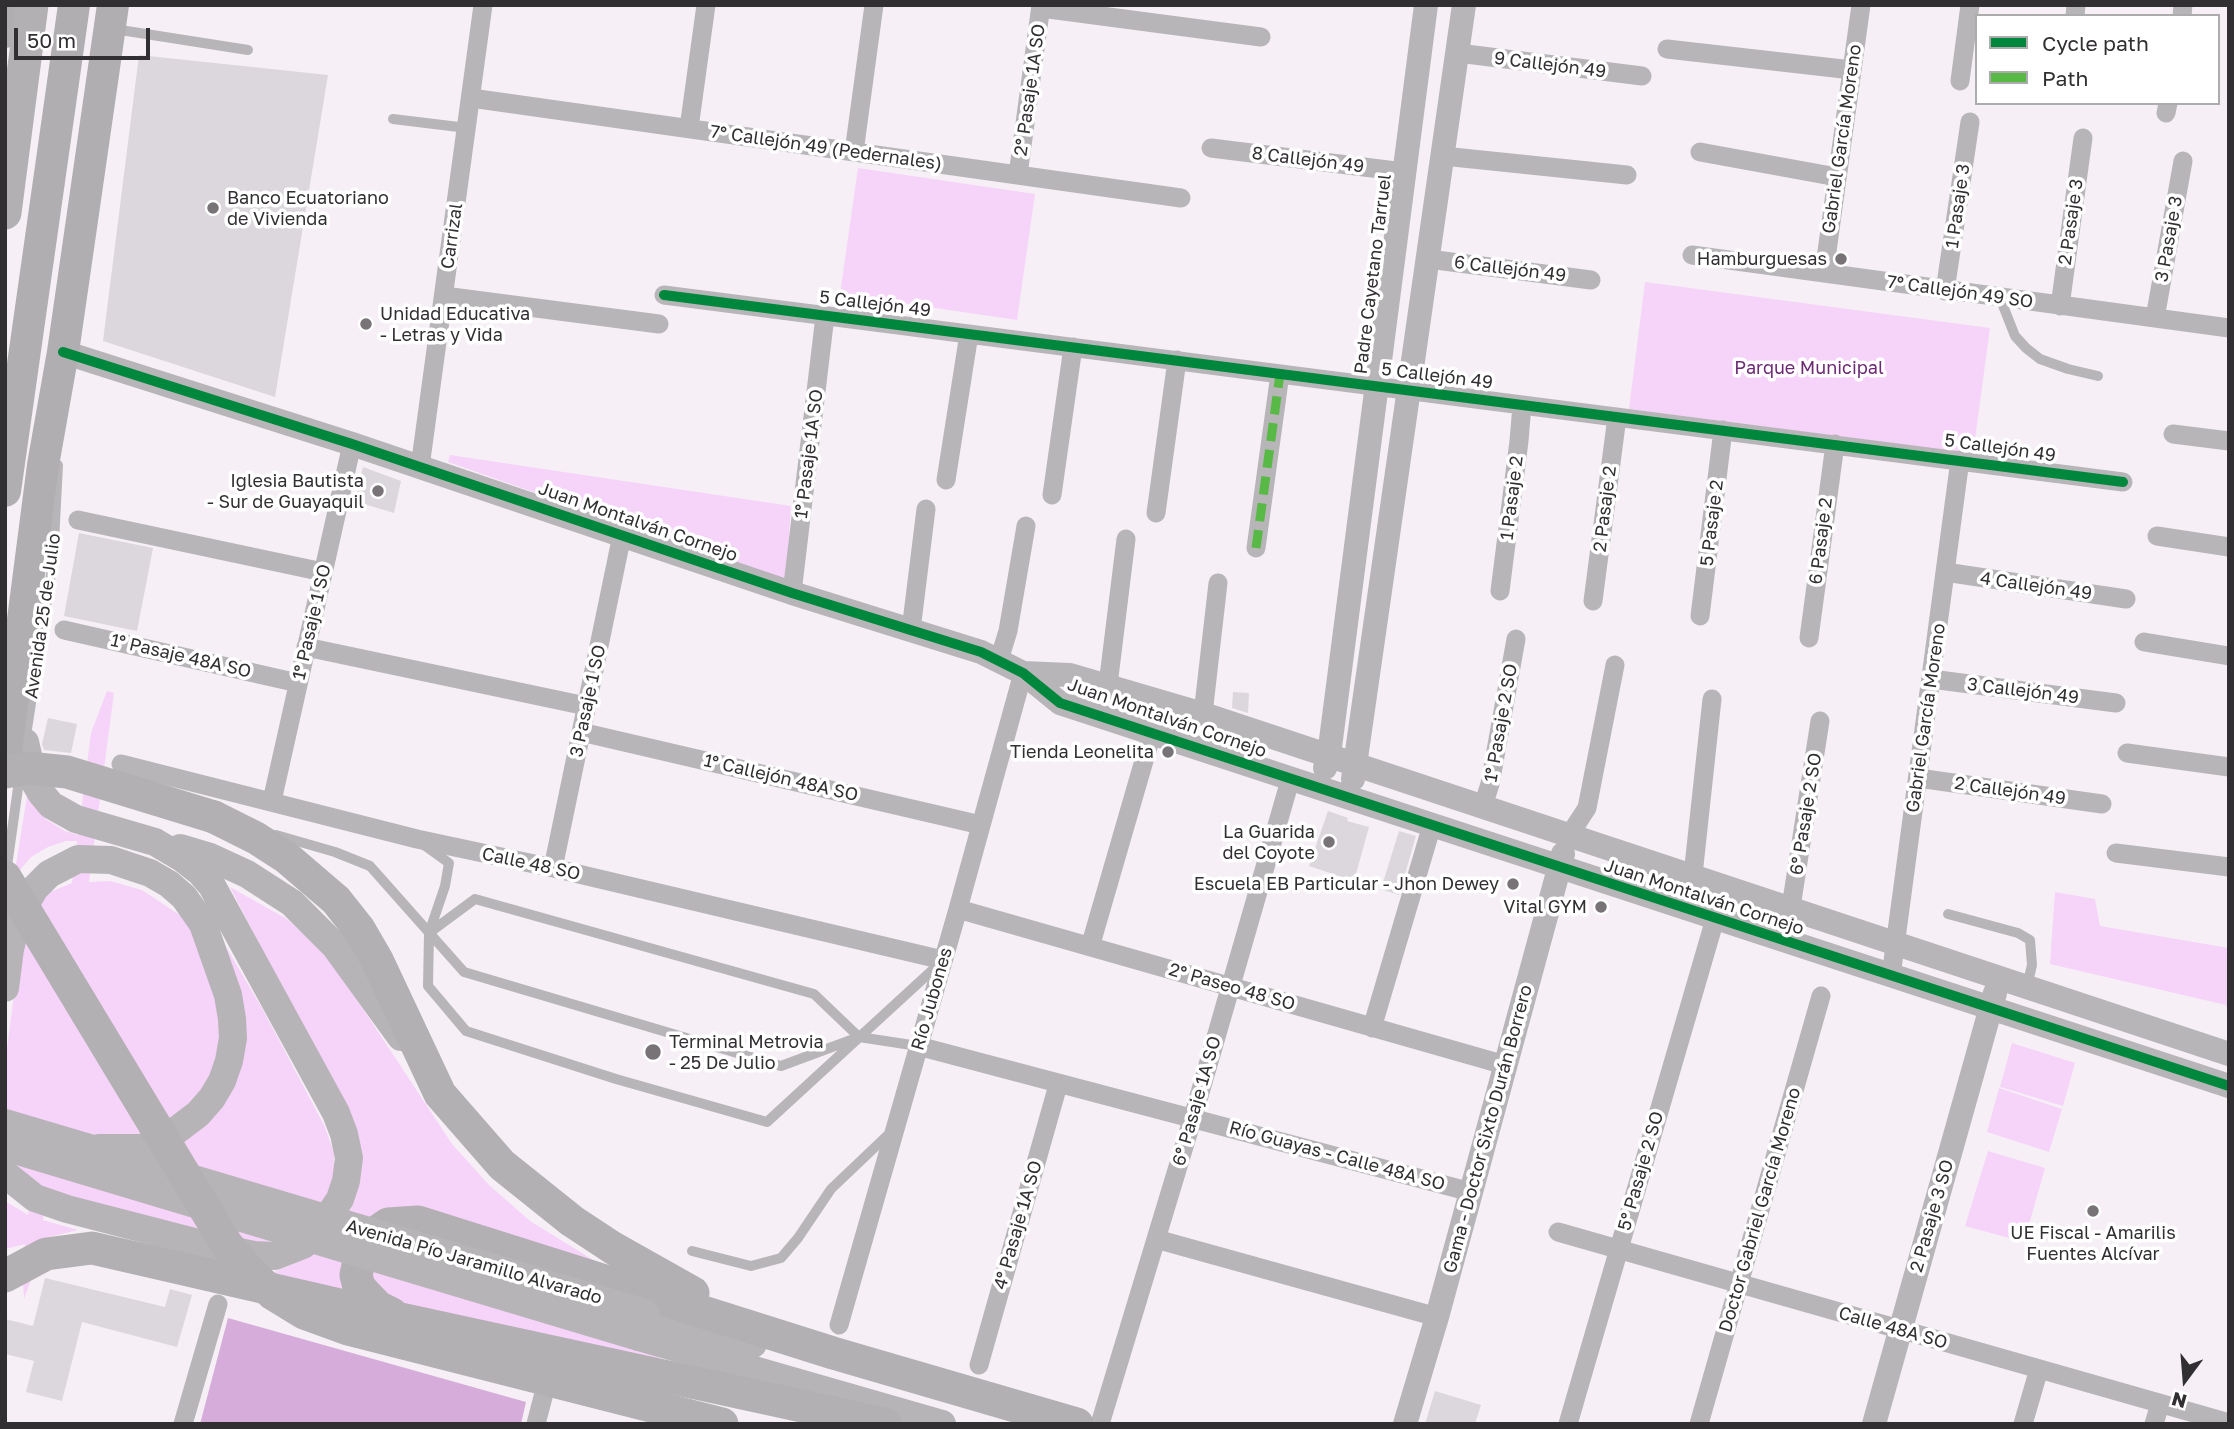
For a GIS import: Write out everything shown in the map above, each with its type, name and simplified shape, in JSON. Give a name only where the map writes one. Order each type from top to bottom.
[{"type":"highway","points":[[5,213],[32,5]]},
{"type":"highway","points":[[5,772],[28,768],[67,772],[214,817],[256,838],[287,858],[336,900],[359,929],[377,960],[440,1094],[502,1165],[572,1221],[613,1248],[695,1294],[836,1339],[947,1386],[1077,1424]]},
{"type":"highway","points":[[5,877],[228,1245],[249,1271],[274,1294],[304,1313],[348,1329],[722,1424]]},
{"type":"highway","points":[[401,1319],[378,1307],[359,1287],[357,1263],[362,1247],[378,1229],[388,1224],[418,1222],[836,1339]]},
{"type":"highway","points":[[5,1276],[47,1254],[92,1248],[401,1319],[885,1424]]},
{"type":"main road","points":[[5,32],[12,5]]},
{"type":"main road","points":[[5,491],[74,5]]},
{"type":"main road","name":"Avenida 25 de Julio","points":[[15,750],[16,676],[51,457],[102,83],[107,13]]},
{"type":"main road","points":[[5,608],[51,457]]},
{"type":"main road","points":[[15,750],[51,805],[76,819],[186,849],[223,863],[268,886],[292,904],[335,946],[389,1018],[440,1094]]},
{"type":"main road","points":[[5,1174],[20,1189],[50,1204],[254,1255],[275,1256],[303,1245],[321,1227],[340,1199],[349,1158],[336,1114],[212,886],[182,858],[155,842]]},
{"type":"main road","points":[[5,988],[16,926],[35,888],[49,874],[78,859],[111,860],[150,873],[169,884],[196,912],[214,950],[228,995],[233,1038],[229,1060],[212,1098],[183,1127],[165,1139],[141,1148],[87,1148]]},
{"type":"main road","name":"Avenida Pío Jaramillo Alvarado","points":[[5,1123],[642,1325],[942,1424]]},
{"type":"main road","name":"Avenida Pío Jaramillo Alvarado","points":[[5,1147],[642,1325],[947,1386]]},
{"type":"street","name":"Carrizal","points":[[420,467],[482,5]]},
{"type":"street","points":[[689,128],[706,5]]},
{"type":"street","points":[[854,152],[874,5]]},
{"type":"street","name":"Padre Cayetano Tarruel","points":[[1320,787],[1329,755],[1426,5]]},
{"type":"street","points":[[1350,797],[1464,5]]},
{"type":"street","name":"Gabriel García Moreno","points":[[1824,273],[1861,5]]},
{"type":"street","points":[[1960,81],[1970,5]]},
{"type":"street","points":[[1041,7],[1261,37]]},
{"type":"street","name":"2° Pasaje 1A SO","points":[[1018,175],[1041,7]]},
{"type":"street","points":[[1667,49],[1852,69]]},
{"type":"street","name":"9 Callejón 49","points":[[1458,52],[1643,76]]},
{"type":"street","name":"7° Callejón 49 (Pedernales)","points":[[471,98],[1181,198]]},
{"type":"street","name":"1 Pasaje 3","points":[[1945,291],[1970,121]]},
{"type":"street","name":"2 Pasaje 3","points":[[2060,306],[2083,138]]},
{"type":"street","name":"8 Callejón 49","points":[[1211,148],[1404,172]]},
{"type":"street","points":[[1700,152],[1837,177]]},
{"type":"street","points":[[1443,156],[1627,175]]},
{"type":"street","name":"3 Pasaje 3","points":[[2155,318],[2183,161]]},
{"type":"street","name":"7º Callejón 49 SO","points":[[1692,254],[1945,291],[2229,328]]},
{"type":"street","name":"6 Callejón 49","points":[[1428,259],[1591,280]]},
{"type":"street","name":"5 Callejón 49","points":[[664,295],[2123,482]]},
{"type":"street","points":[[444,296],[659,324]]},
{"type":"street","name":"1° Pasaje 1A SO","points":[[792,593],[825,316]]},
{"type":"street","points":[[946,480],[969,334]]},
{"type":"street","points":[[1052,495],[1073,347]]},
{"type":"street","name":"Juan Montalván Cornejo","points":[[64,352],[352,444],[999,660],[1023,673],[1060,703],[2229,1086]]},
{"type":"street","points":[[1156,513],[1177,360]]},
{"type":"street","points":[[1256,548],[1280,374]]},
{"type":"street","name":"1 Pasaje 2","points":[[1500,592],[1522,405]]},
{"type":"street","name":"2 Pasaje 2","points":[[1593,601],[1617,417]]},
{"type":"street","name":"5 Pasaje 2","points":[[1700,616],[1723,430]]},
{"type":"street","points":[[2172,434],[2229,441]]},
{"type":"street","name":"1° Pasaje 1 SO","points":[[272,801],[352,444]]},
{"type":"street","name":"6 Pasaje 2","points":[[1809,638],[1835,444]]},
{"type":"street","name":"Gabriel García Moreno","points":[[1891,976],[1960,460]]},
{"type":"street","points":[[911,630],[926,509]]},
{"type":"street","points":[[78,520],[323,572]]},
{"type":"street","points":[[999,660],[1008,631],[1026,526]]},
{"type":"street","name":"3 Pasaje 1 SO","points":[[553,868],[622,535]]},
{"type":"street","points":[[2157,536],[2229,547]]},
{"type":"street","points":[[1108,685],[1126,539]]},
{"type":"street","name":"4 Callejón 49","points":[[1945,572],[2126,599]]},
{"type":"street","points":[[1203,714],[1218,583]]},
{"type":"street","name":"1° Pasaje 48A SO","points":[[64,629],[298,683]]},
{"type":"street","name":"1° Pasaje 2 SO","points":[[1483,806],[1490,784],[1516,639]]},
{"type":"street","points":[[2144,642],[2229,656]]},
{"type":"street","points":[[306,647],[586,706]]},
{"type":"street","points":[[1570,834],[1587,808],[1615,665]]},
{"type":"street","name":"Juan Montalván Cornejo","points":[[1023,673],[1070,676],[1203,714],[2229,1054]]},
{"type":"street","name":"Río Jubones","points":[[836,1339],[1023,673]]},
{"type":"street","name":"3 Callejón 49","points":[[1931,679],[2116,703]]},
{"type":"street","points":[[1693,875],[1712,699]]},
{"type":"street","name":"6° Pasaje 2 SO","points":[[1791,907],[1820,721]]},
{"type":"street","name":"1° Callejón 48A SO","points":[[581,732],[981,825]]},
{"type":"street","points":[[1090,947],[1152,733]]},
{"type":"street","points":[[2127,753],[2229,767]]},
{"type":"street","name":"Calle 48 SO","points":[[121,764],[417,839],[553,868],[943,960]]},
{"type":"street","name":"6° Pasaje 1A SO","points":[[1100,1424],[1291,777]]},
{"type":"street","name":"2 Callejón 49","points":[[1918,778],[2102,804]]},
{"type":"street","points":[[1372,1028],[1432,825]]},
{"type":"street","name":"Gama - Doctor Sixto Durán Borrero","points":[[1405,1424],[1570,834]]},
{"type":"street","points":[[2116,853],[2229,867]]},
{"type":"street","name":"2° Paseo 48 SO","points":[[958,909],[1506,1065]]},
{"type":"street","name":"5° Pasaje 2 SO","points":[[1568,1424],[1715,919]]},
{"type":"street","name":"2 Pasaje 3 SO","points":[[1874,1424],[2000,977]]},
{"type":"street","name":"Doctor Gabriel García Moreno","points":[[1699,1424],[1821,996]]},
{"type":"street","name":"Río Guayas - Calle 48A SO","points":[[918,1046],[1471,1192]]},
{"type":"street","name":"4° Pasaje 1A SO","points":[[979,1365],[1058,1084]]},
{"type":"street","name":"Calle 48A SO","points":[[1558,1232],[2229,1423]]},
{"type":"street","points":[[1156,1239],[1437,1317]]},
{"type":"street","points":[[183,1424],[218,1304]]},
{"type":"street","points":[[536,1424],[555,1352]]},
{"type":"street","points":[[2023,1424],[2039,1369]]},
{"type":"street","points":[[2154,1424],[2160,1404]]},
{"type":"lane","points":[[107,13],[248,50]]},
{"type":"lane","points":[[393,119],[467,128]]},
{"type":"lane","points":[[2000,298],[2015,336],[2026,348],[2040,359],[2098,376]]},
{"type":"lane","name":"Avenida 25 de Julio","points":[[59,435],[64,352]]},
{"type":"lane","name":"Avenida 25 de Julio","points":[[5,877],[15,750],[53,561],[51,457]]},
{"type":"lane","points":[[214,817],[335,852],[370,866],[464,972],[781,1066],[859,1037],[918,1046]]},
{"type":"lane","points":[[417,839],[449,863],[445,886],[429,933],[428,986],[466,1031],[616,1079],[767,1122],[943,960]]},
{"type":"lane","points":[[429,933],[475,899],[814,994],[859,1037]]},
{"type":"lane","points":[[1948,914],[2018,933],[2030,940],[2032,965],[2027,987]]},
{"type":"lane","points":[[692,1251],[751,1266],[781,1258],[831,1189],[895,1128]]},
{"type":"green space","points":[[858,168],[1035,194],[1017,320],[840,294]]},
{"type":"green space","name":"Parque Municipal","points":[[1645,282],[1990,328],[1973,454],[1629,409]]},
{"type":"green space","points":[[450,455],[791,506],[786,581],[448,462]]},
{"type":"green space","points":[[107,691],[114,693],[89,882],[110,881],[142,890],[225,945],[325,1127],[334,1153],[334,1177],[326,1198],[271,1243],[254,1246],[48,1192],[43,1220],[78,1230],[41,1239],[37,1264],[24,1299],[22,1265],[25,1244],[5,1249],[5,1201],[28,1215],[33,1182],[5,1159],[5,1063],[21,942],[45,894],[72,883],[77,841],[66,841],[48,847],[31,857],[14,877],[27,796],[47,820],[78,835],[91,733]]},
{"type":"green space","points":[[230,887],[287,919],[318,947],[342,977],[452,1144],[489,1185],[530,1221],[616,1274],[410,1207],[350,1300],[269,1274],[298,1262],[312,1252],[351,1124]]},
{"type":"green space","points":[[2055,892],[2095,899],[2100,926],[2229,948],[2229,1015],[2226,1005],[2050,964]]},
{"type":"green space","points":[[2012,1043],[2075,1063],[2063,1106],[2000,1087]]},
{"type":"green space","points":[[1999,1088],[2062,1109],[2049,1152],[1987,1132]]},
{"type":"green space","points":[[1988,1151],[2045,1168],[2024,1242],[1965,1226]]},
{"type":"green space","points":[[369,1268],[660,1354],[659,1361],[403,1306],[377,1290]]},
{"type":"shaded area","points":[[228,1318],[526,1402],[521,1424],[200,1424]]},
{"type":"building","name":"Banco Ecuatoriano de Vivienda","points":[[139,55],[328,75],[275,397],[103,341]]},
{"type":"building","name":"Iglesia Bautista - Sur de Guayaquil","points":[[363,467],[401,481],[394,513],[354,501]]},
{"type":"building","points":[[79,533],[153,548],[137,631],[64,616]]},
{"type":"building","points":[[1233,692],[1249,693],[1248,713],[1232,708]]},
{"type":"building","points":[[48,718],[77,724],[71,753],[44,750],[42,744]]},
{"type":"building","points":[[1328,811],[1348,818],[1347,821],[1369,827],[1354,881],[1309,866]]},
{"type":"building","points":[[1399,831],[1416,836],[1399,895],[1381,889]]},
{"type":"building","points":[[45,1278],[165,1307],[170,1289],[192,1295],[177,1347],[82,1322],[62,1401],[26,1392],[34,1361],[5,1354],[5,1319],[33,1326]]},
{"type":"building","points":[[1435,1391],[1481,1405],[1475,1424],[1425,1424]]},
{"type":"marked path","points":[[1256,548],[1280,374]]},
{"type":"cycle path","points":[[664,295],[2123,482]]},
{"type":"cycle path","points":[[63,352],[352,444],[792,593],[981,652],[1023,673],[1060,703],[2229,1086]]},
{"type":"place","name":"Banco Ecuatoriano de Vivienda","points":[[213,208]]},
{"type":"place","name":"Hamburguesas","points":[[1841,259]]},
{"type":"place","name":"Unidad Educativa - Letras y Vida","points":[[366,324]]},
{"type":"place","name":"Iglesia Bautista - Sur de Guayaquil","points":[[378,491]]},
{"type":"place","name":"Tienda Leonelita","points":[[1168,752]]},
{"type":"place","name":"La Guarida del Coyote","points":[[1329,842]]},
{"type":"place","name":"Escuela EB Particular - Jhon Dewey","points":[[1513,884]]},
{"type":"place","name":"Vital GYM","points":[[1601,907]]},
{"type":"place","name":"Terminal Metrovia - 25 De Julio","points":[[653,1052]]},
{"type":"place","name":"UE Fiscal - Amarilis Fuentes Alcívar","points":[[2093,1211]]}]
